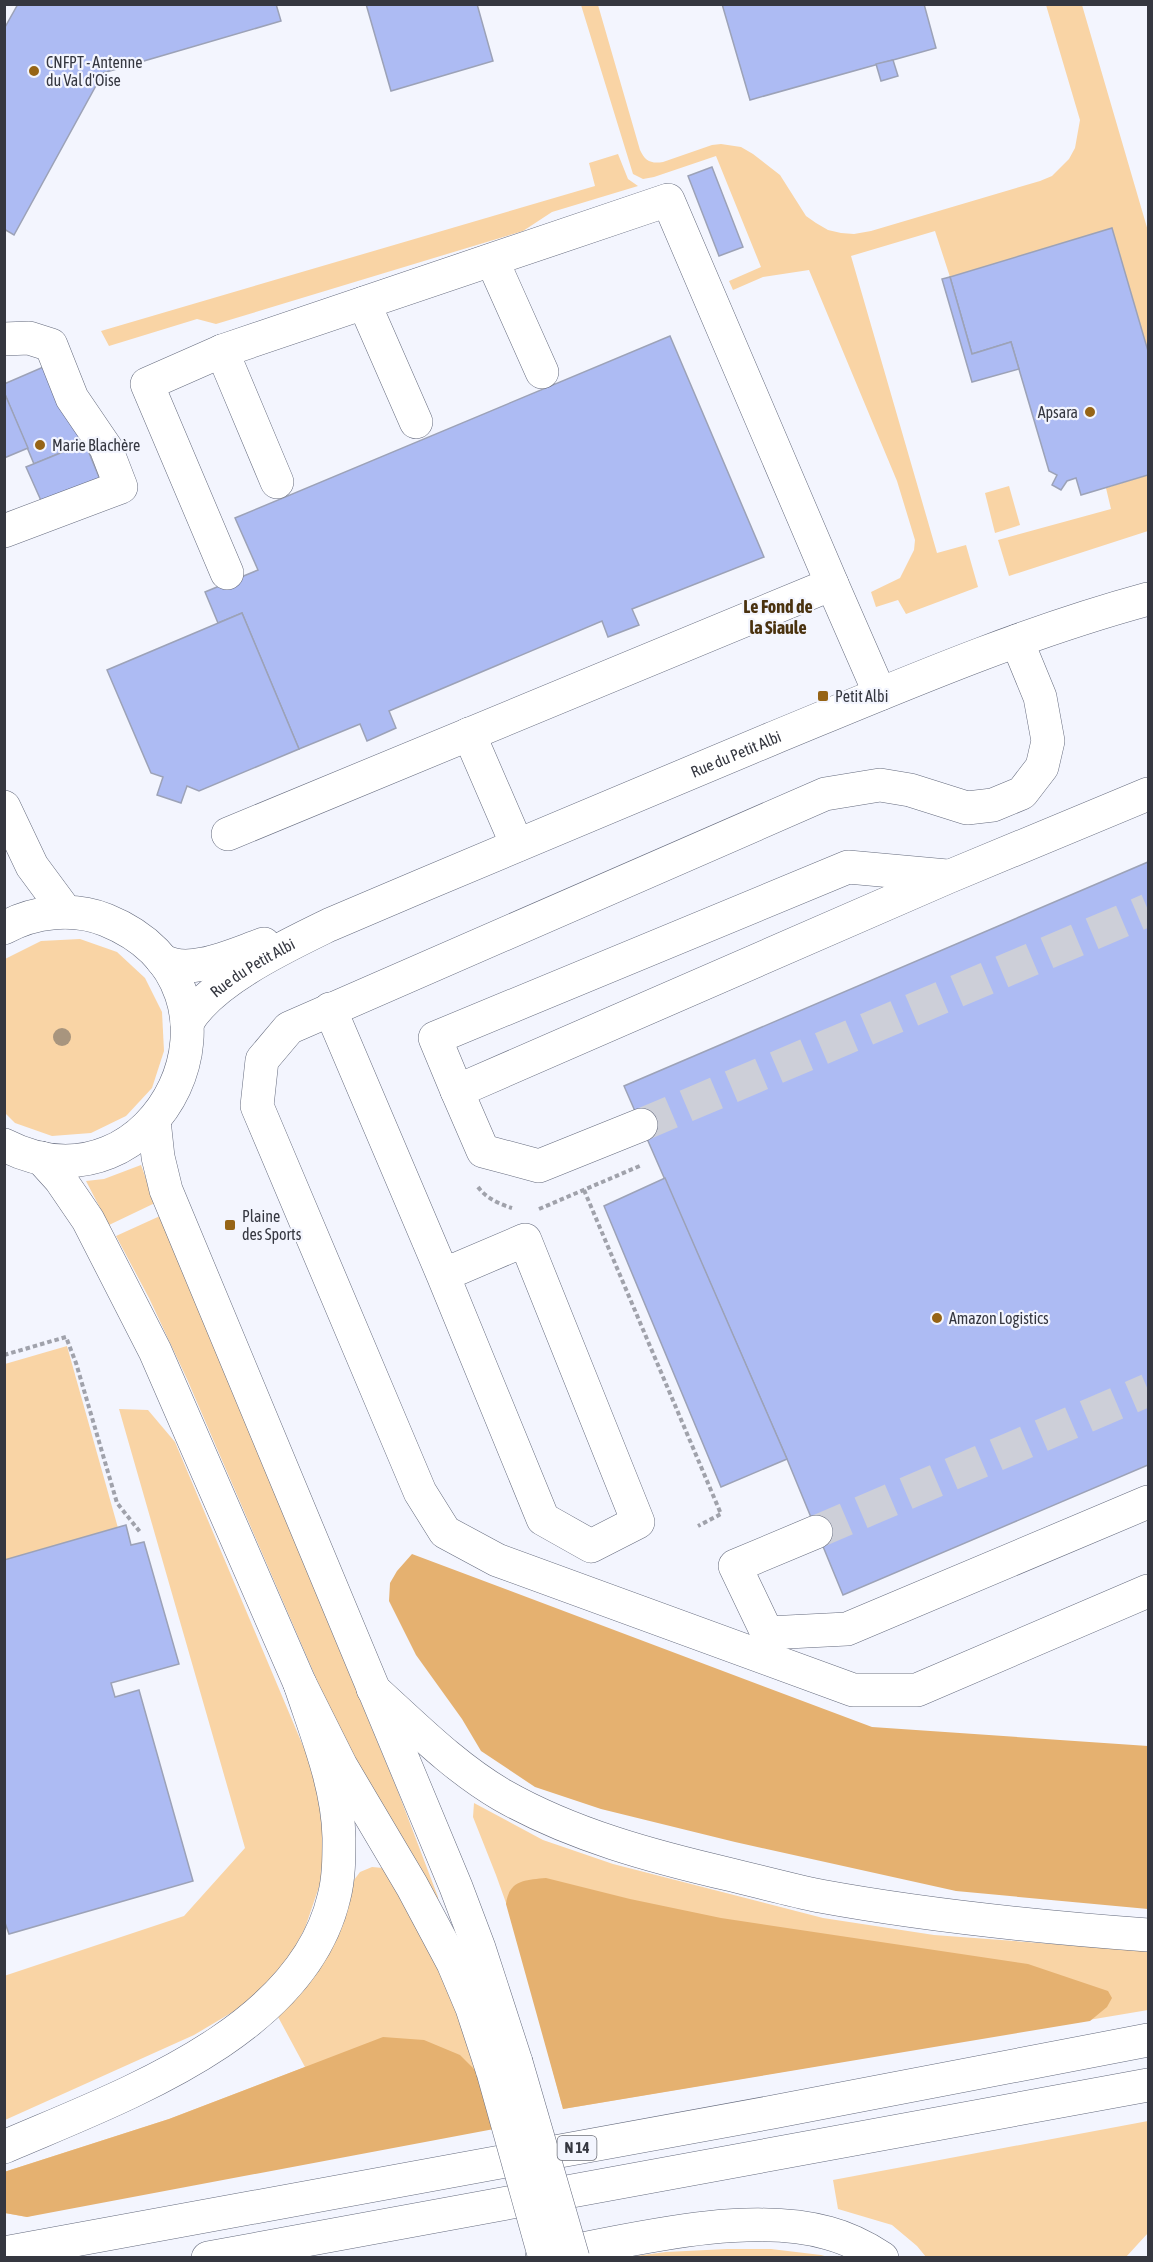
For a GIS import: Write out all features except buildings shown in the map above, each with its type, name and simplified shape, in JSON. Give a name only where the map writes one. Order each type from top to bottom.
[{"type":"main road","points":[[227,573],[147,384],[222,351],[668,200],[880,694]]},
{"type":"main road","points":[[492,260],[542,372]]},
{"type":"main road","points":[[364,303],[416,422]]},
{"type":"main road","points":[[4,339],[29,338],[51,345],[72,398],[106,448],[121,488],[4,531]]},
{"type":"main road","points":[[222,351],[277,482]]},
{"type":"main road","points":[[228,834],[832,584]]},
{"type":"main road","name":"Rue du Petit Albi","points":[[187,1023],[207,998],[223,985],[285,947],[329,925],[880,694],[1017,641],[1149,599]]},
{"type":"main road","points":[[1017,641],[1040,697],[1048,741],[1042,767],[1022,793],[993,805],[966,808],[910,790],[880,785],[825,794],[289,1028],[262,1060],[257,1106],[420,1492],[445,1532],[497,1560],[853,1690],[917,1690],[1149,1591]]},
{"type":"main road","points":[[469,734],[517,845]]},
{"type":"main road","points":[[457,1091],[948,877],[1149,794]]},
{"type":"main road","points":[[4,807],[32,866],[66,912]]},
{"type":"main road","points":[[641,1125],[539,1166],[483,1151],[435,1038],[848,867],[948,877]]},
{"type":"main road","points":[[4,928],[28,918],[66,912],[101,918],[117,924],[146,943],[162,960],[177,985],[187,1023],[186,1056],[182,1074],[166,1106],[154,1120],[128,1142],[96,1155],[62,1160],[41,1158],[4,1145]]},
{"type":"main road","name":"Rue du Petit Albi","points":[[162,960],[167,963],[199,965],[329,925]]},
{"type":"main road","points":[[330,1009],[543,1519],[591,1546],[638,1522],[525,1240],[443,1275]]},
{"type":"main road","points":[[154,1120],[158,1157],[166,1190],[456,1887],[478,1948],[545,2258]]},
{"type":"main road","points":[[41,1158],[60,1179],[88,1220],[155,1351],[300,1684],[341,1766],[412,1886],[504,2067],[573,2258]]},
{"type":"main road","points":[[816,1532],[735,1566],[766,1633],[847,1629],[1149,1502]]},
{"type":"main road","points":[[4,2146],[138,2087],[223,2040],[249,2021],[278,1994],[307,1960],[323,1928],[334,1897],[339,1836],[335,1801],[300,1684]]},
{"type":"main road","points":[[373,1689],[457,1765],[502,1795],[548,1818],[652,1856],[820,1896],[914,1911],[1053,1928],[1149,1935]]},
{"type":"main road","name":"N 14","points":[[4,2253],[773,2112],[1149,2040]]},
{"type":"main road","points":[[208,2258],[1149,2085]]},
{"type":"main road","points":[[538,2258],[698,2229],[751,2226],[786,2226],[827,2232],[861,2244],[882,2258]]},
{"type":"path","points":[[584,1190],[721,1514],[699,1526]]},
{"type":"path","points":[[4,1355],[66,1337],[117,1503],[140,1532]]},
{"type":"shaded area","points":[[581,5],[598,5],[640,150],[646,159],[655,163],[663,162],[712,145],[741,147],[780,175],[806,216],[828,230],[854,234],[1040,181],[1052,176],[1069,159],[1075,148],[1080,120],[1046,5],[1082,5],[1148,231],[1148,351],[1112,229],[950,277],[935,231],[851,256],[937,553],[966,545],[978,587],[906,614],[898,600],[876,607],[871,592],[900,578],[914,550],[915,540],[897,481],[809,270],[763,277],[733,290],[729,281],[761,267],[716,156],[654,177],[643,179],[633,174]]},
{"type":"shaded area","points":[[618,154],[628,179],[638,186],[552,212],[523,231],[216,324],[197,319],[109,346],[101,331],[595,186],[589,163]]},
{"type":"shaded area","points":[[1148,475],[1148,531],[1009,576],[998,540],[1111,509],[1106,488]]},
{"type":"shaded area","points":[[1009,486],[1020,525],[995,533],[985,493]]},
{"type":"shaded area","points":[[80,939],[117,952],[145,978],[162,1012],[164,1051],[152,1088],[126,1116],[91,1133],[52,1136],[15,1123],[5,1113],[5,959],[41,941]]},
{"type":"shaded area","points":[[141,1165],[155,1203],[109,1225],[86,1181],[104,1179]]},
{"type":"shaded area","points":[[160,1216],[397,1789],[438,1897],[439,1909],[341,1736],[187,1379],[149,1298],[116,1236]]},
{"type":"shaded area","points":[[67,1346],[118,1528],[5,1560],[5,1364]]},
{"type":"shaded area","points":[[119,1409],[148,1410],[175,1442],[314,1772],[327,1829],[321,1881],[305,1928],[287,1962],[268,1983],[236,2010],[194,2035],[5,2120],[4,1976],[184,1916],[245,1848]]},
{"type":"shaded area","points":[[412,1554],[872,1727],[1148,1746],[1148,1909],[956,1891],[735,1842],[601,1809],[535,1787],[481,1751],[462,1719],[416,1655],[389,1601],[390,1583]]},
{"type":"shaded area","points":[[474,1803],[543,1840],[613,1864],[823,1918],[934,1935],[1148,1951],[1148,2010],[563,2109],[514,1925],[473,1817]]},
{"type":"shaded area","points":[[372,1867],[383,1868],[436,1955],[487,2095],[27,2217],[5,2213],[4,2172],[169,2119],[305,2067],[277,2015],[351,1884],[360,1872]]},
{"type":"shaded area","points":[[546,1878],[721,1918],[1028,1964],[1108,1991],[1112,1998],[1107,2007],[1090,2021],[563,2109],[506,1904],[514,1886],[525,1881]]},
{"type":"shaded area","points":[[383,2037],[424,2040],[460,2055],[478,2073],[494,2129],[27,2217],[5,2213],[4,2172],[169,2119]]},
{"type":"shaded area","points":[[1148,2121],[1148,2233],[1126,2257],[926,2257],[917,2246],[892,2225],[838,2209],[833,2180]]},
{"type":"shaded area","points":[[771,2249],[828,2257],[628,2257],[666,2252]]},
{"type":"tunnel","points":[[641,1125],[1148,910]]},
{"type":"tunnel","points":[[816,1532],[1148,1390]]},
{"type":"place","name":"CNFPT - Antenne du Val d'Oise","points":[[34,71]]},
{"type":"place","name":"Apsara","points":[[1090,412]]},
{"type":"place","name":"Marie Blachère","points":[[40,445]]},
{"type":"place","name":"Petit Albi","points":[[823,696]]},
{"type":"place","name":"Plaine des Sports","points":[[230,1225]]},
{"type":"place","name":"Amazon Logistics","points":[[937,1318]]},
{"type":"district","name":"Le Fond de la Siaule","points":[[778,617]]}]
